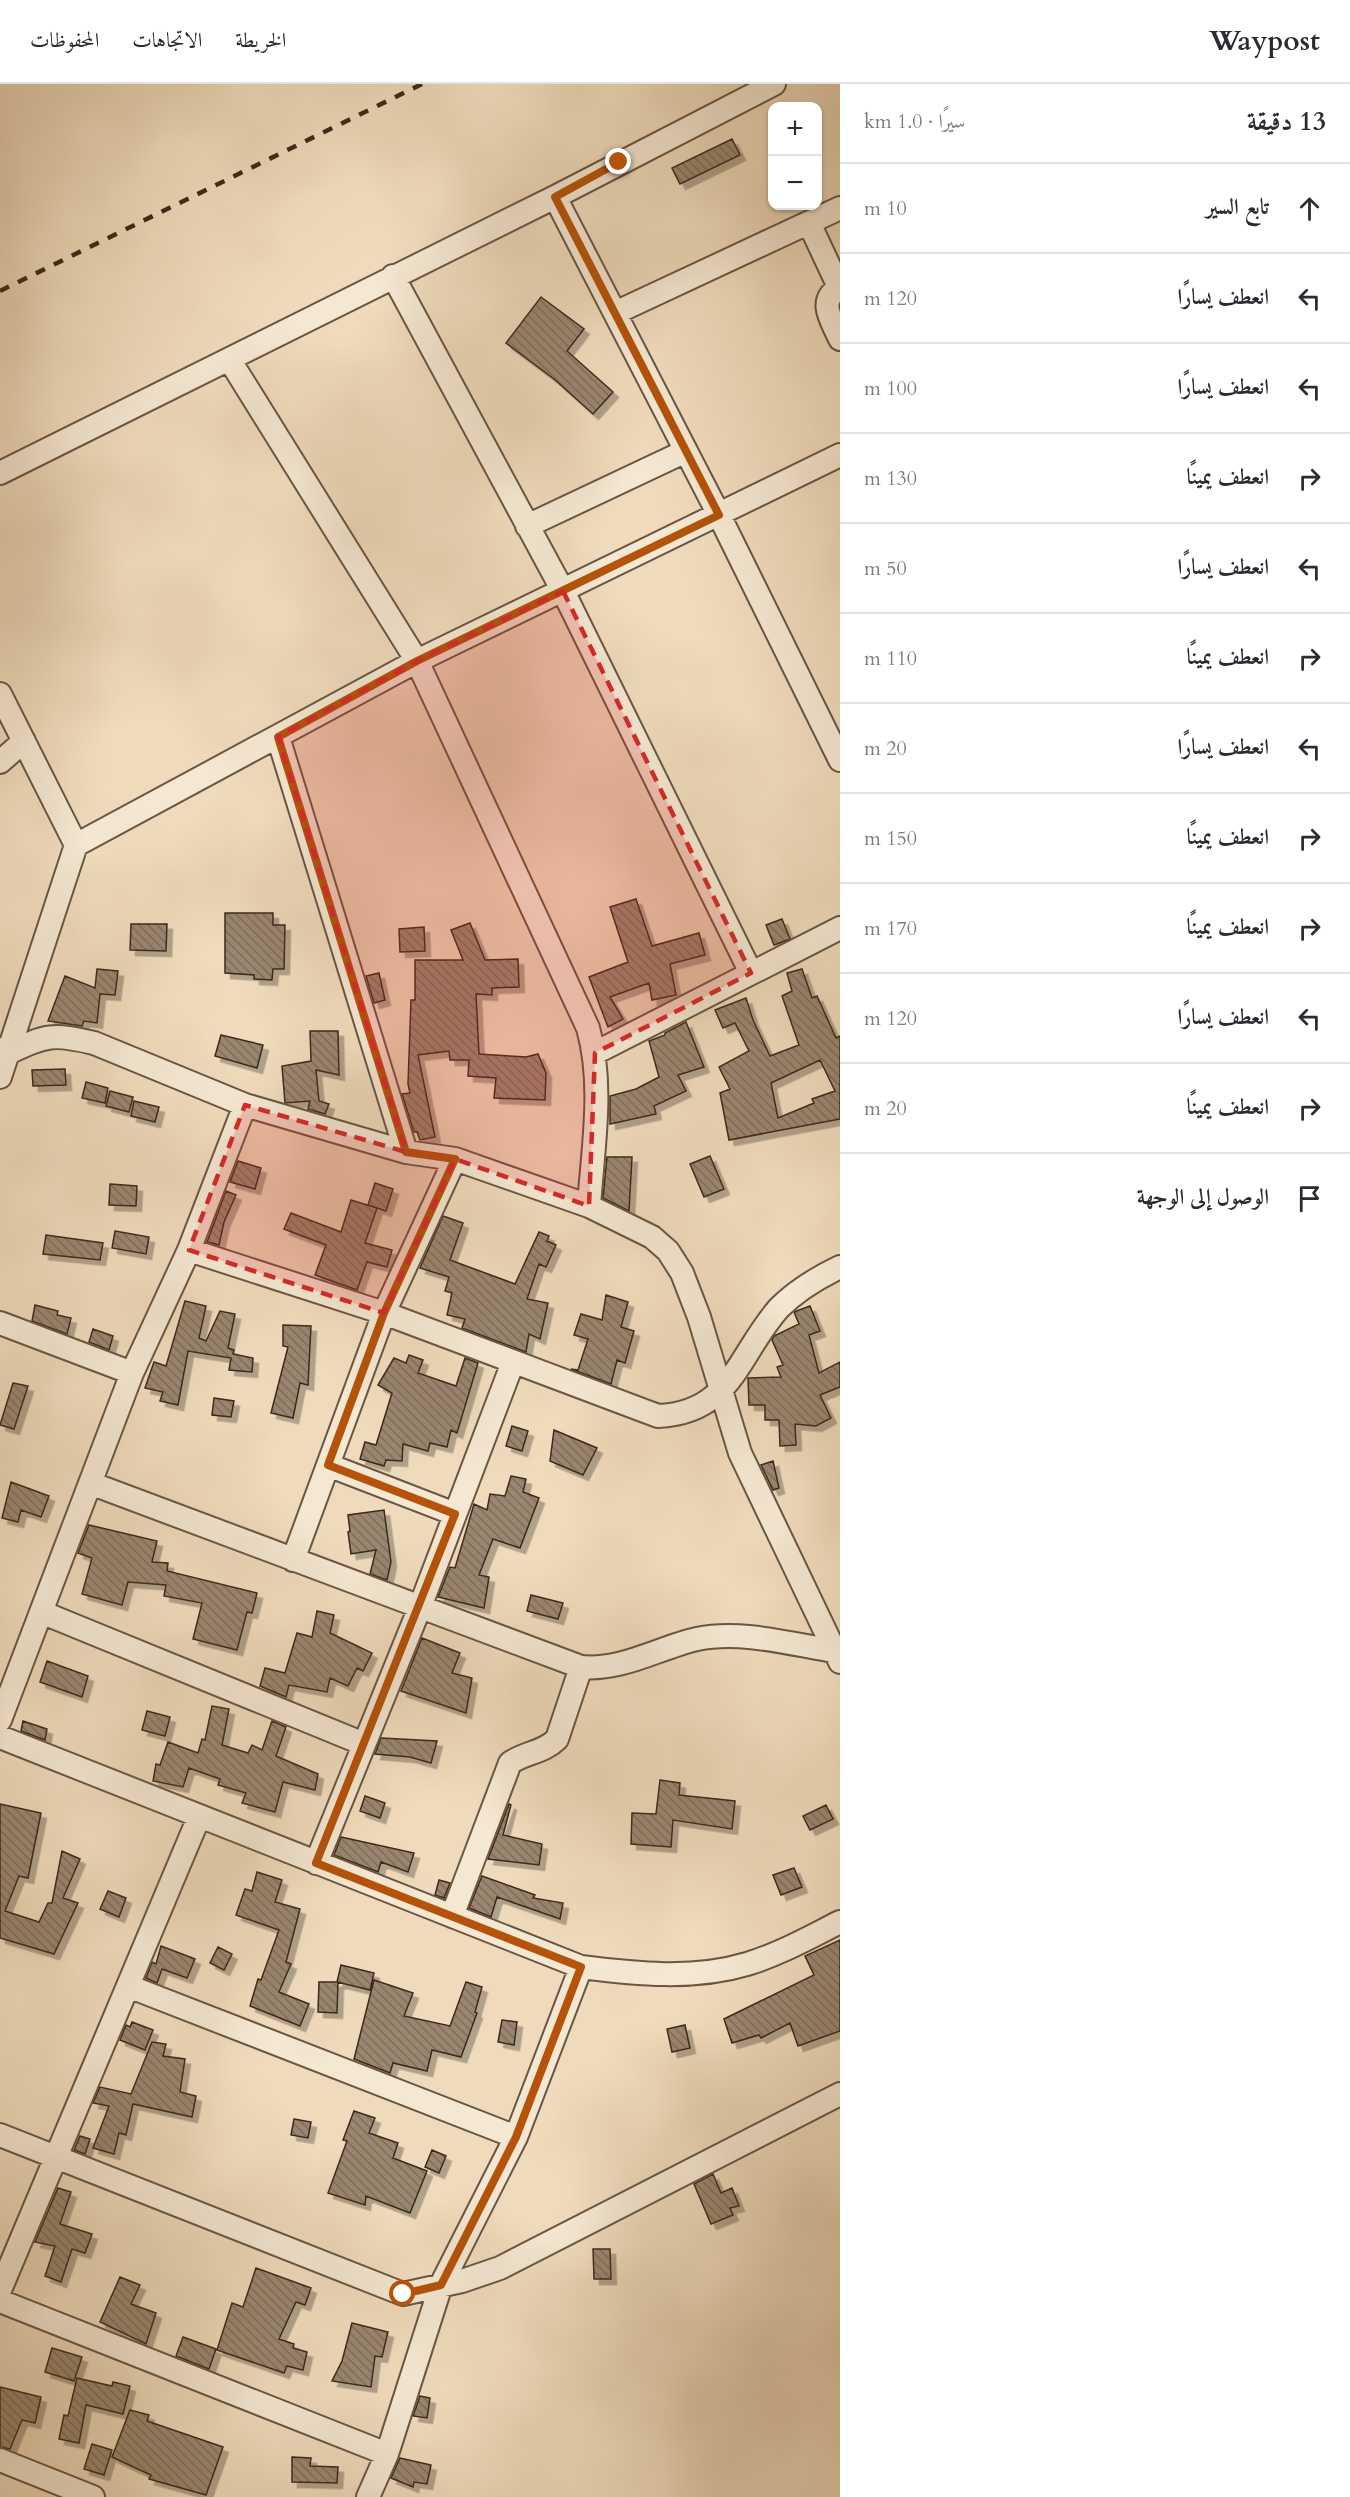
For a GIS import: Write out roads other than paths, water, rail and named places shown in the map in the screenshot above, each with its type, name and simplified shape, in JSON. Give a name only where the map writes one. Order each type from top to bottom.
[{"type":"street","points":[[0,473],[555,197],[774,84]]},
{"type":"street","points":[[555,197],[719,515],[840,760]]},
{"type":"street","points":[[615,313],[840,207]]},
{"type":"street","points":[[809,223],[840,287],[829,297],[826,308],[840,339]]},
{"type":"street","points":[[393,276],[562,591],[751,974]]},
{"type":"street","points":[[229,359],[417,661],[588,1028],[595,1053],[597,1076],[589,1206]]},
{"type":"street","points":[[527,525],[686,451]]},
{"type":"street","points":[[0,1077],[4,1051],[76,845],[417,661],[840,455]]},
{"type":"street","points":[[0,694],[76,845]]},
{"type":"street","points":[[278,737],[406,1152]]},
{"type":"street","points":[[0,762],[24,741]]},
{"type":"street","points":[[595,1053],[840,928]]},
{"type":"street","points":[[4,1051],[44,1036],[68,1037],[94,1043],[245,1105],[406,1152],[455,1159],[589,1206],[652,1237],[668,1251],[682,1273],[699,1317],[740,1453],[837,1656]]},
{"type":"street","points":[[0,1720],[132,1373],[189,1250],[245,1105]]},
{"type":"street","points":[[293,1560],[384,1313],[455,1159]]},
{"type":"street","points":[[189,1250],[384,1313],[658,1416],[689,1412],[721,1392],[779,1309],[812,1281],[840,1267]]},
{"type":"street","points":[[0,1323],[132,1373]]},
{"type":"street","points":[[316,1863],[420,1606],[513,1362]]},
{"type":"street","points":[[328,1465],[455,1514]]},
{"type":"street","points":[[90,1483],[581,1666],[595,1668],[615,1665],[697,1639],[722,1637],[837,1656]]},
{"type":"street","points":[[41,1612],[364,1744]]},
{"type":"street","points":[[452,1916],[510,1762],[522,1755],[537,1753],[549,1747],[557,1739],[581,1666]]},
{"type":"street","points":[[0,1737],[581,1967],[657,1975],[746,1964],[802,1942],[840,1922]]},
{"type":"street","points":[[0,2290],[58,2157],[199,1817]]},
{"type":"street","points":[[368,2497],[387,2454],[441,2285],[516,2137],[581,1967]]},
{"type":"street","points":[[128,1986],[516,2137]]},
{"type":"street","points":[[0,2135],[403,2294],[500,2268],[840,2094]]},
{"type":"street","points":[[0,2301],[387,2454]]},
{"type":"street","points":[[0,2460],[93,2497]]},
{"type":"railway","points":[[0,291],[422,84]]}]
